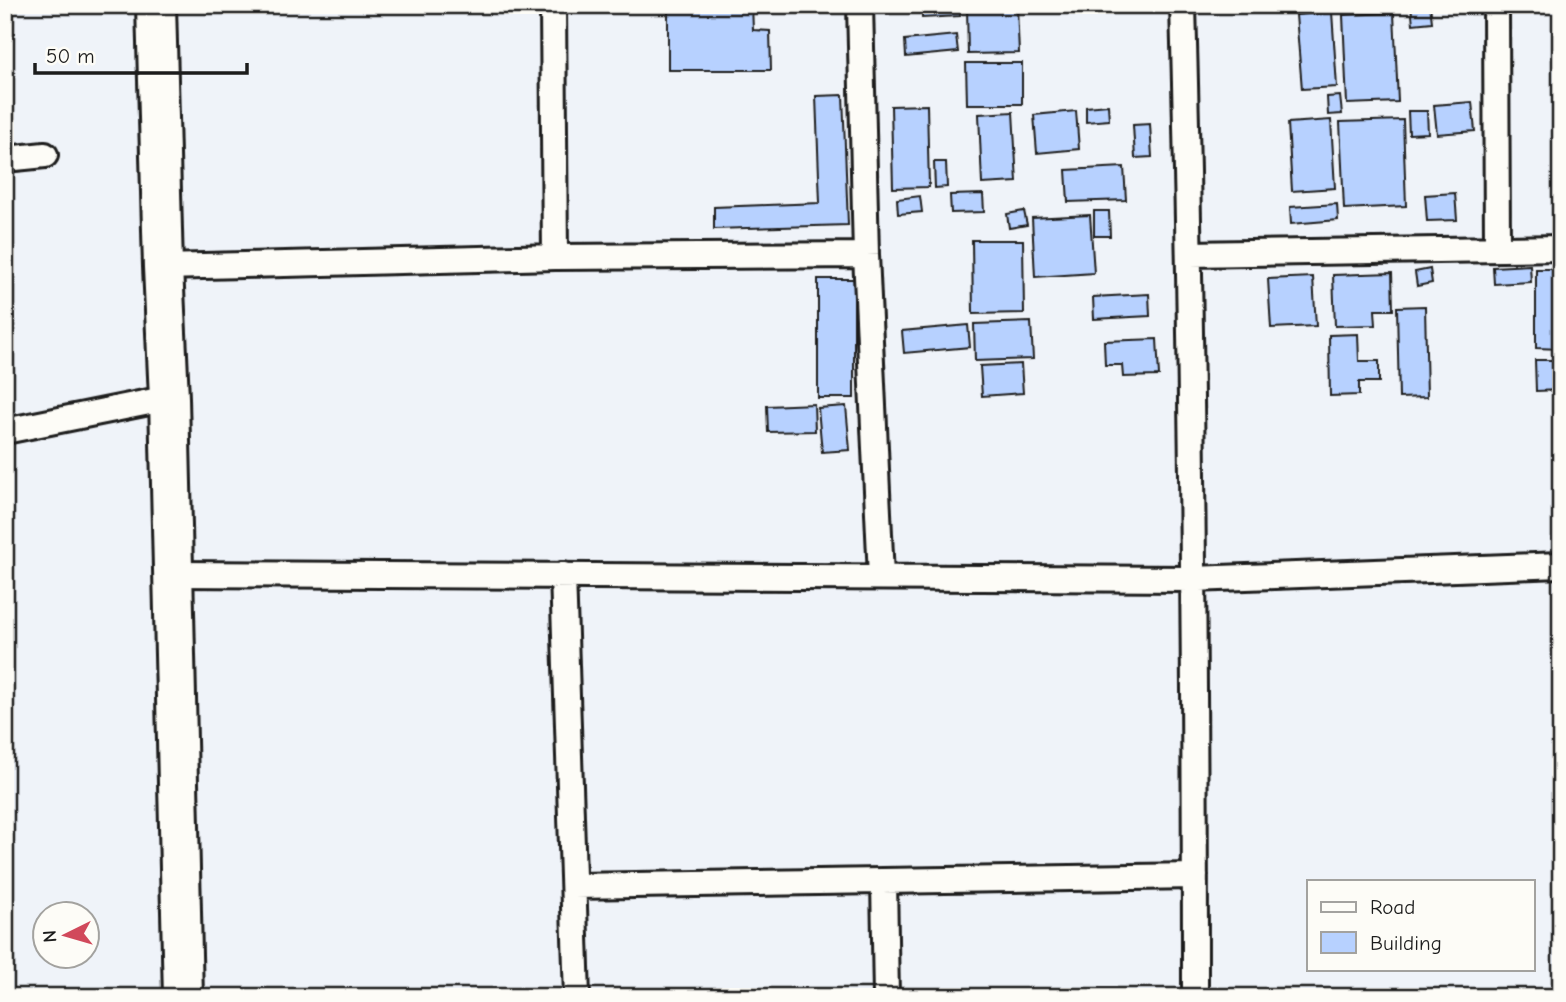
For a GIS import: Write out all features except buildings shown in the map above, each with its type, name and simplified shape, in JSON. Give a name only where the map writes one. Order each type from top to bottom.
[{"type":"highway","points":[[156,5],[169,398],[183,997]]},
{"type":"street","points":[[553,5],[555,257]]},
{"type":"street","points":[[860,5],[866,255],[881,577]]},
{"type":"street","points":[[1183,5],[1190,254],[1194,579],[1195,997]]},
{"type":"street","points":[[1496,5],[1497,249]]},
{"type":"street","points":[[5,159],[46,155]]},
{"type":"street","points":[[1190,254],[1561,248]]},
{"type":"street","points":[[163,267],[555,257],[866,255]]},
{"type":"street","points":[[5,431],[169,398]]},
{"type":"street","points":[[172,574],[1194,579],[1561,565]]},
{"type":"street","points":[[563,575],[577,997]]},
{"type":"street","points":[[574,886],[1195,876]]},
{"type":"street","points":[[884,881],[886,997]]}]
